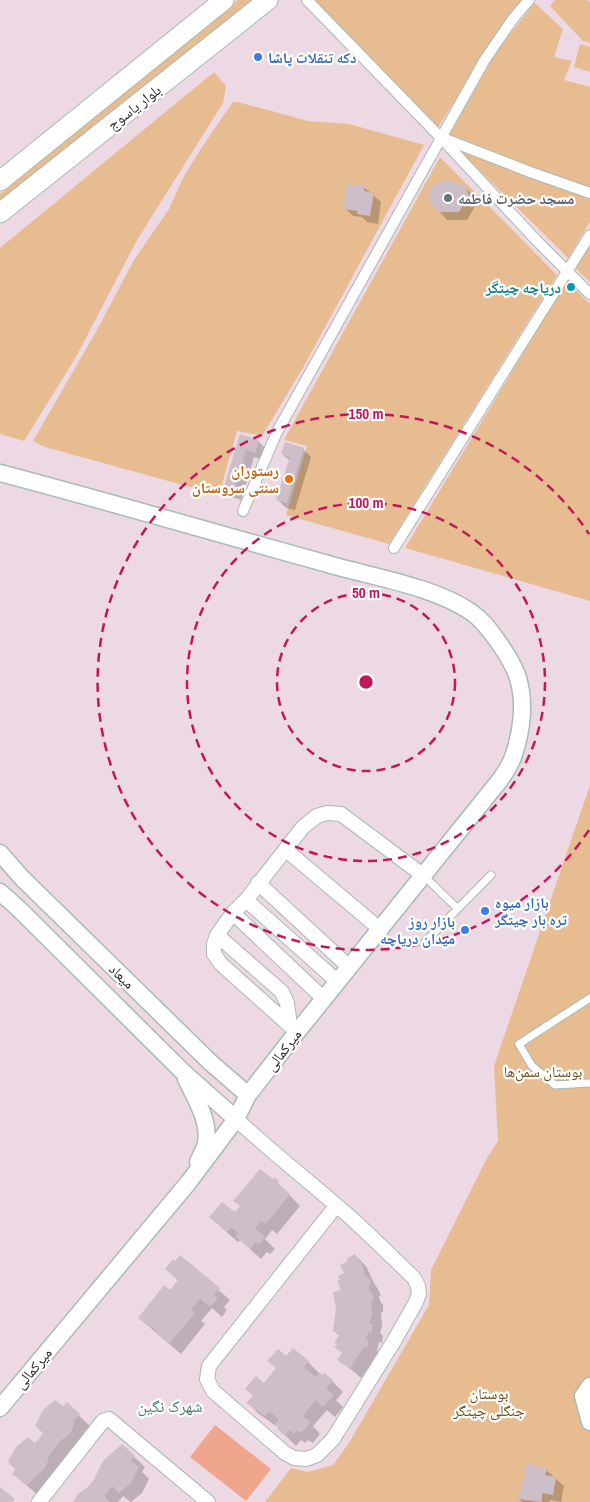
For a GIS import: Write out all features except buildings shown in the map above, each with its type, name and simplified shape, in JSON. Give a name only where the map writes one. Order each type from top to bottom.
[{"type":"main road","name":"بلوار یاسوج","points":[[0,181],[224,0]]},
{"type":"main road","name":"بلوار یاسوج","points":[[0,213],[268,0]]},
{"type":"street","points":[[307,0],[442,138],[536,240],[590,294]]},
{"type":"street","points":[[244,510],[277,432],[484,61],[512,20],[529,0]]},
{"type":"street","points":[[442,138],[590,193]]},
{"type":"street","points":[[394,548],[590,235]]},
{"type":"street","name":"میرکمالی","points":[[0,473],[401,583],[448,599],[472,612],[487,626],[508,656],[518,676],[523,708],[513,759],[500,780],[338,982],[293,1029],[248,1096],[236,1119],[188,1183],[0,1408]]},
{"type":"street","points":[[293,1029],[222,964],[214,954],[214,944],[216,935],[232,913],[246,900],[303,828],[317,816],[326,813],[341,814],[424,876]]},
{"type":"street","points":[[286,850],[380,930]]},
{"type":"street","name":"میعاد","points":[[0,853],[22,878],[248,1096]]},
{"type":"street","points":[[258,883],[349,967]]},
{"type":"street","name":"میعاد","points":[[0,892],[182,1071],[236,1119]]},
{"type":"street","points":[[246,900],[338,982]]},
{"type":"street","points":[[232,913],[324,998]]},
{"type":"street","points":[[216,935],[282,992],[287,1003],[293,1029]]},
{"type":"street","points":[[182,1071],[195,1079],[203,1078],[212,1063]]},
{"type":"street","points":[[182,1071],[199,1104],[207,1133],[205,1147],[188,1183]]},
{"type":"street","points":[[236,1119],[336,1206],[414,1278],[418,1286],[419,1294],[416,1302],[333,1439],[317,1455],[306,1459],[294,1458],[285,1453],[213,1391],[207,1380],[209,1366],[336,1206]]},
{"type":"street","points":[[590,1386],[583,1396],[590,1422]]},
{"type":"street","points":[[39,1502],[103,1421],[109,1420],[208,1502]]},
{"type":"lane","points":[[425,942],[491,875]]},
{"type":"lane","points":[[424,876],[457,908]]},
{"type":"lane","points":[[590,998],[519,1044],[532,1066],[555,1085],[590,1083]]},
{"type":"green space","points":[[238,0],[251,0],[0,205],[0,194]]},
{"type":"green space","points":[[312,0],[524,0],[503,25],[437,129]]},
{"type":"green space","points":[[555,0],[588,0],[590,2],[590,43],[583,41],[550,6]]},
{"type":"green space","points":[[535,3],[563,29],[554,57],[572,61],[564,80],[590,87],[590,222],[568,258],[447,138],[500,46]]},
{"type":"green space","points":[[580,44],[590,47],[590,72],[574,67]]},
{"type":"green space","points":[[214,72],[226,86],[223,103],[137,240],[76,357],[24,441],[0,434],[0,248]]},
{"type":"green space","points":[[233,102],[308,121],[349,124],[424,145],[304,366],[262,436],[237,431],[219,495],[45,447],[33,441],[97,330],[134,260],[169,209],[183,178]]},
{"type":"green space","points":[[440,157],[557,275],[389,544],[286,515],[307,446],[284,440]]},
{"type":"green space","points":[[590,244],[590,282],[574,267]]},
{"type":"green space","points":[[567,281],[590,304],[590,601],[405,548]]},
{"type":"green space","name":"بوستان جنگلی چیتگر","points":[[590,785],[590,1502],[265,1502],[291,1468],[308,1472],[333,1465],[349,1443],[429,1305],[431,1270],[487,1158],[498,1141],[494,1066]]},
{"type":"shaded area","points":[[215,1425],[271,1469],[246,1501],[190,1457]]},
{"type":"place","name":"دکه تنقلات پاشا","points":[[258,57]]},
{"type":"place","name":"مسجد حضرت فاطمه","points":[[448,198]]},
{"type":"place","name":"دریاچه چیتگر","points":[[571,287]]},
{"type":"place","name":"رستوران سنتی سروستان","points":[[289,479]]},
{"type":"place","name":"بازار میوه تره بار چیتگر","points":[[485,911]]},
{"type":"place","name":"بازار روز میدان دریاچه","points":[[465,930]]},
{"type":"district","name":"شهرک نگین","points":[[170,1406]]},
{"type":"park label","name":"بوستان سمن‌ها","points":[[543,1071]]}]
